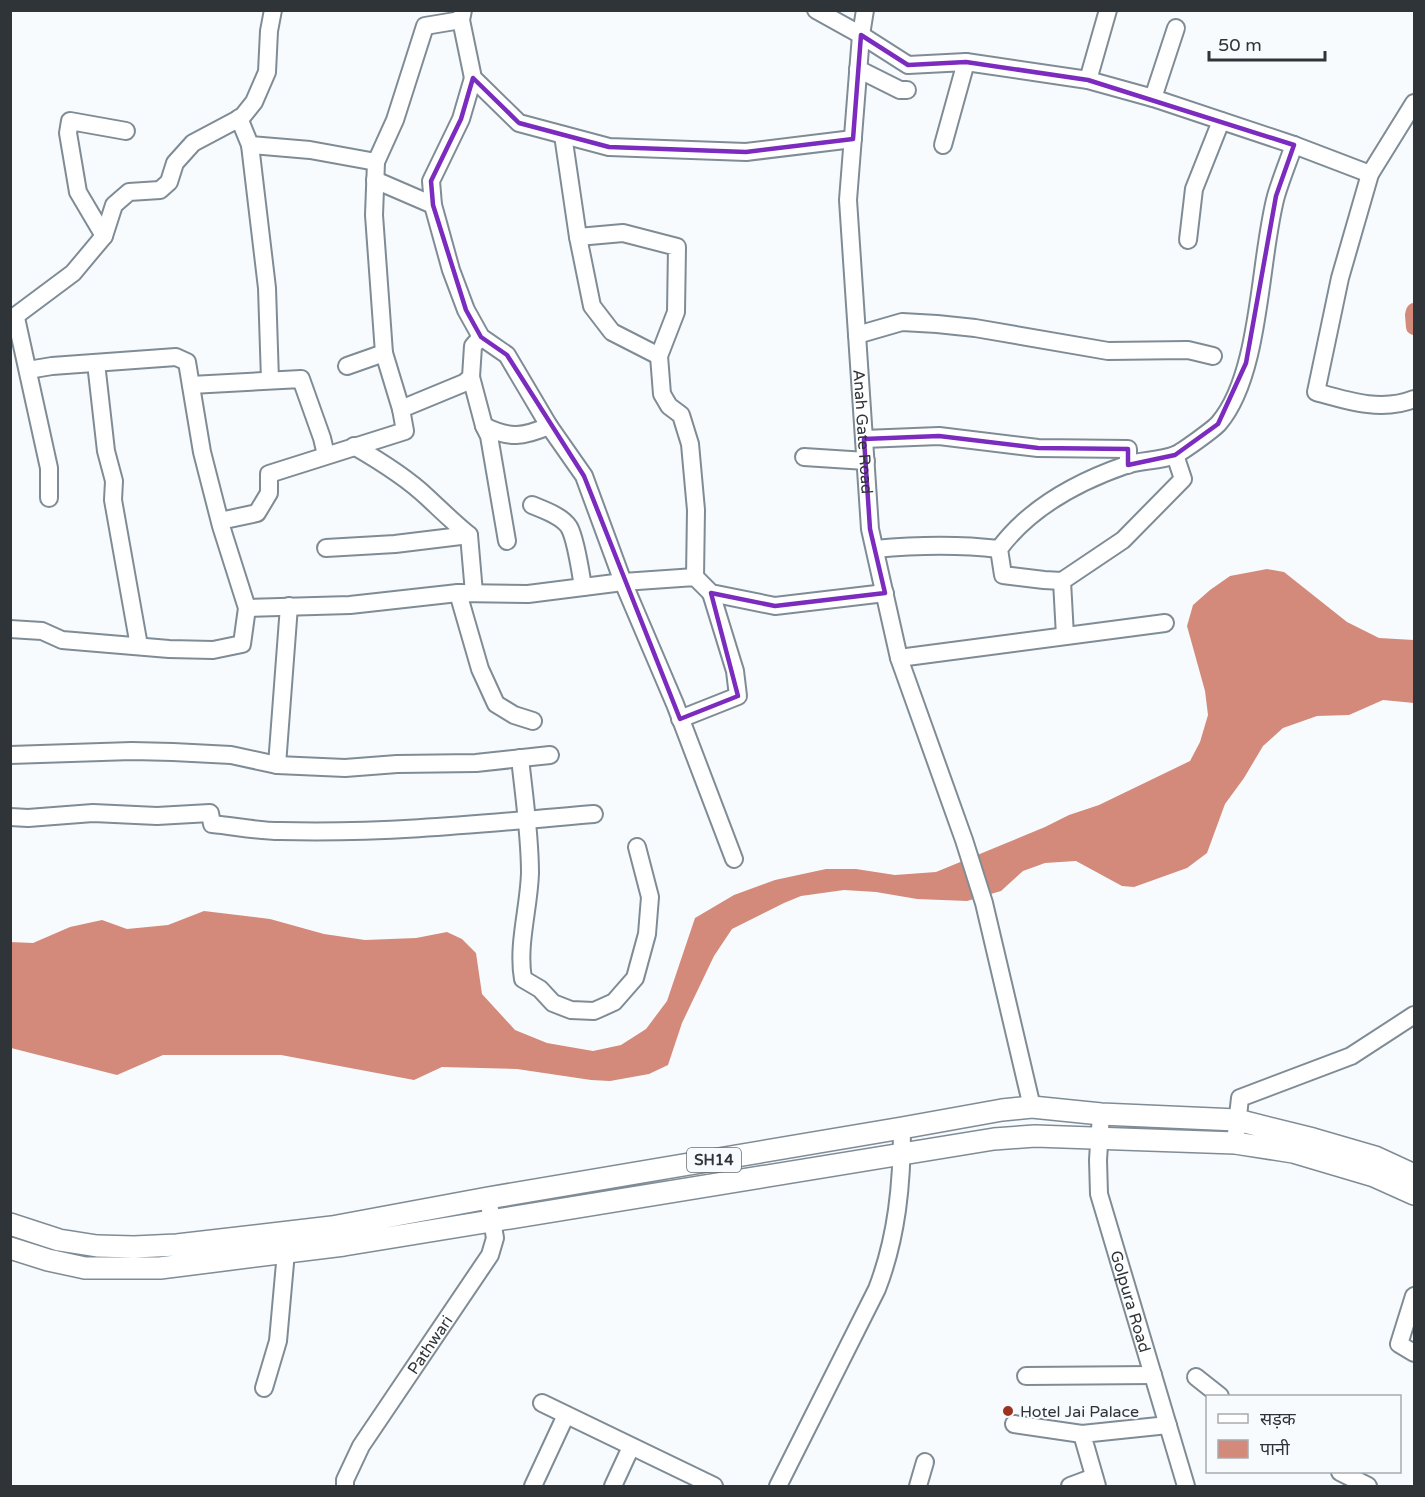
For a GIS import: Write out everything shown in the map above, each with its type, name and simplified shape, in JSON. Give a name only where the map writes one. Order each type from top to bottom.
[{"type":"main road","name":"SH14","points":[[10,1224],[59,1240],[97,1246],[177,1245],[332,1227],[488,1198],[1028,1107],[1101,1114],[1237,1120],[1375,1157],[1414,1175]]},
{"type":"main road","points":[[1027,1137],[1014,1132],[1010,1123],[1015,1111],[1028,1107]]},
{"type":"main road","points":[[1064,1137],[1075,1132],[1078,1124],[1076,1116],[1065,1110]]},
{"type":"main road","name":"SH14","points":[[10,1248],[48,1260],[85,1268],[160,1268],[344,1245],[994,1140],[1027,1137],[1100,1137],[1234,1143],[1303,1155],[1374,1176],[1414,1194]]},
{"type":"street","points":[[49,498],[49,468],[28,370],[13,319],[73,273],[104,236],[114,206],[129,192],[160,190],[169,182],[175,164],[193,143],[240,118],[254,102],[267,72],[269,31],[273,10]]},
{"type":"street","points":[[816,10],[861,35],[908,66],[966,62],[1088,80],[1153,98],[1294,145],[1370,174]]},
{"type":"street","name":"Anah Gate Road","points":[[865,10],[848,200],[870,529],[900,658],[984,903],[1028,1107]]},
{"type":"street","points":[[1088,80],[1108,10]]},
{"type":"street","points":[[220,521],[257,513],[269,493],[269,474],[405,431],[401,409],[384,353],[374,215],[376,162],[395,120],[425,26],[462,15],[473,78],[461,119],[431,180],[433,205],[452,270],[466,310],[481,337],[507,355],[549,426],[584,476],[623,582],[681,719],[734,860]]},
{"type":"street","points":[[1153,98],[1176,28]]},
{"type":"street","points":[[943,145],[966,62]]},
{"type":"street","points":[[858,69],[900,90],[907,90]]},
{"type":"street","points":[[473,78],[519,123],[609,147],[746,152],[852,139]]},
{"type":"street","points":[[1414,103],[1370,174],[1340,278],[1316,392],[1360,404],[1401,404],[1414,399]]},
{"type":"street","points":[[240,118],[250,145],[267,288],[270,380]]},
{"type":"street","points":[[104,236],[78,192],[68,133],[70,121],[126,131]]},
{"type":"street","points":[[1188,240],[1194,189],[1221,122]]},
{"type":"street","points":[[563,135],[578,237],[592,306],[612,332],[659,356]]},
{"type":"street","points":[[250,145],[310,150],[376,162]]},
{"type":"street","points":[[1175,455],[1183,479],[1123,540],[1062,581],[1003,575],[999,549],[1014,529],[1041,507],[1079,484],[1128,465],[1175,455],[1218,423],[1235,396],[1246,363],[1276,196],[1294,145]]},
{"type":"street","points":[[375,180],[433,205]]},
{"type":"street","points":[[578,237],[623,232],[677,247],[676,312],[659,356],[662,394],[669,406],[681,415],[690,444],[696,510],[695,577],[711,593],[735,671],[738,696],[681,719]]},
{"type":"street","points":[[857,335],[902,322],[937,324],[975,328],[1108,351],[1188,350],[1213,356]]},
{"type":"street","points":[[481,337],[473,346],[471,377],[484,426],[489,436],[507,541]]},
{"type":"street","points":[[347,366],[384,353]]},
{"type":"street","points":[[10,629],[42,631],[62,640],[213,650],[242,644],[247,608],[220,521],[202,452],[187,362],[176,357],[52,366],[28,370]]},
{"type":"street","points":[[96,363],[106,451],[114,481],[113,500],[140,646]]},
{"type":"street","points":[[401,409],[464,383],[471,377]]},
{"type":"street","points":[[190,385],[301,379],[326,455]]},
{"type":"street","points":[[484,426],[495,432],[516,437],[549,426]]},
{"type":"street","points":[[864,439],[939,436],[1038,448],[1128,450],[1128,465]]},
{"type":"street","points":[[354,446],[379,460],[426,496],[453,523],[469,535]]},
{"type":"street","points":[[804,457],[866,461]]},
{"type":"street","points":[[532,506],[552,513],[569,526],[583,587]]},
{"type":"street","points":[[326,548],[395,544],[469,535]]},
{"type":"street","points":[[469,535],[466,593],[480,669],[496,704],[514,715],[532,721]]},
{"type":"street","points":[[875,549],[962,545],[999,549]]},
{"type":"street","points":[[247,608],[350,605],[466,593],[528,594],[623,582],[695,577]]},
{"type":"street","points":[[1062,581],[1065,636]]},
{"type":"street","points":[[711,593],[775,606],[885,592]]},
{"type":"street","points":[[277,765],[289,606]]},
{"type":"street","points":[[900,658],[1165,623]]},
{"type":"street","points":[[10,755],[173,752],[231,755],[277,765],[345,768],[397,764],[476,763],[550,755]]},
{"type":"street","points":[[520,758],[530,872],[520,967],[523,979],[540,989],[553,1004],[571,1010],[594,1011],[615,1002],[635,978],[647,934],[650,897],[637,847]]},
{"type":"street","points":[[10,817],[28,818],[93,813],[157,816],[210,813],[212,824],[278,831],[355,831],[526,821],[594,813]]},
{"type":"street","points":[[1234,1143],[1240,1098],[1350,1056],[1414,1015]]},
{"type":"street","name":"Golpura Road","points":[[1101,1114],[1098,1160],[1099,1194],[1186,1486]]},
{"type":"street","points":[[778,1486],[877,1289],[887,1263],[900,1198],[902,1128]]},
{"type":"street","name":"Pathwari","points":[[345,1486],[345,1480],[361,1446],[490,1255],[495,1238],[488,1198]]},
{"type":"street","points":[[264,1388],[278,1341],[286,1252]]},
{"type":"street","points":[[1414,1296],[1400,1344],[1414,1353]]},
{"type":"street","points":[[1026,1376],[1153,1375]]},
{"type":"street","points":[[1196,1377],[1220,1395]]},
{"type":"street","points":[[542,1404],[703,1484]]},
{"type":"street","points":[[533,1486],[566,1415]]},
{"type":"street","points":[[1014,1424],[1082,1434],[1168,1425]]},
{"type":"street","points":[[1070,1486],[1095,1482],[1082,1434]]},
{"type":"street","points":[[613,1486],[631,1447]]},
{"type":"street","points":[[918,1486],[925,1462]]},
{"type":"street","points":[[1342,1473],[1368,1486]]},
{"type":"highlighted area","points":[[861,35],[908,65],[966,62],[1088,80],[1294,145],[1276,196],[1246,363],[1218,424],[1175,455],[1128,465],[1128,449],[1038,448],[939,436],[864,439],[870,529],[885,593],[775,606],[711,593],[738,696],[680,719],[584,476],[507,355],[481,337],[466,310],[433,205],[431,181],[461,119],[473,78],[519,123],[609,147],[746,152],[853,139]]},
{"type":"water","points":[[1267,569],[1284,572],[1347,622],[1379,638],[1414,640],[1414,703],[1383,700],[1349,715],[1317,716],[1283,728],[1263,746],[1225,804],[1207,853],[1187,868],[1134,887],[1122,886],[1076,861],[1045,863],[1023,871],[1001,891],[967,901],[917,899],[876,892],[844,890],[801,896],[784,903],[732,929],[714,956],[682,1023],[668,1065],[649,1074],[610,1081],[517,1069],[442,1067],[414,1080],[281,1055],[163,1055],[117,1075],[11,1048],[10,942],[33,943],[70,927],[102,920],[127,929],[168,925],[204,911],[270,919],[324,934],[365,940],[416,938],[447,932],[462,939],[476,953],[482,994],[515,1030],[547,1043],[593,1051],[621,1045],[646,1029],[667,1001],[695,918],[734,895],[775,880],[826,869],[856,869],[895,875],[936,872],[1069,815],[1099,805],[1190,761],[1200,742],[1208,715],[1205,691],[1187,626],[1193,605],[1230,576]]},
{"type":"waterway","points":[[1414,311],[1414,327]]},
{"type":"place","name":"Hotel Jai Palace","points":[[1008,1411]]}]
